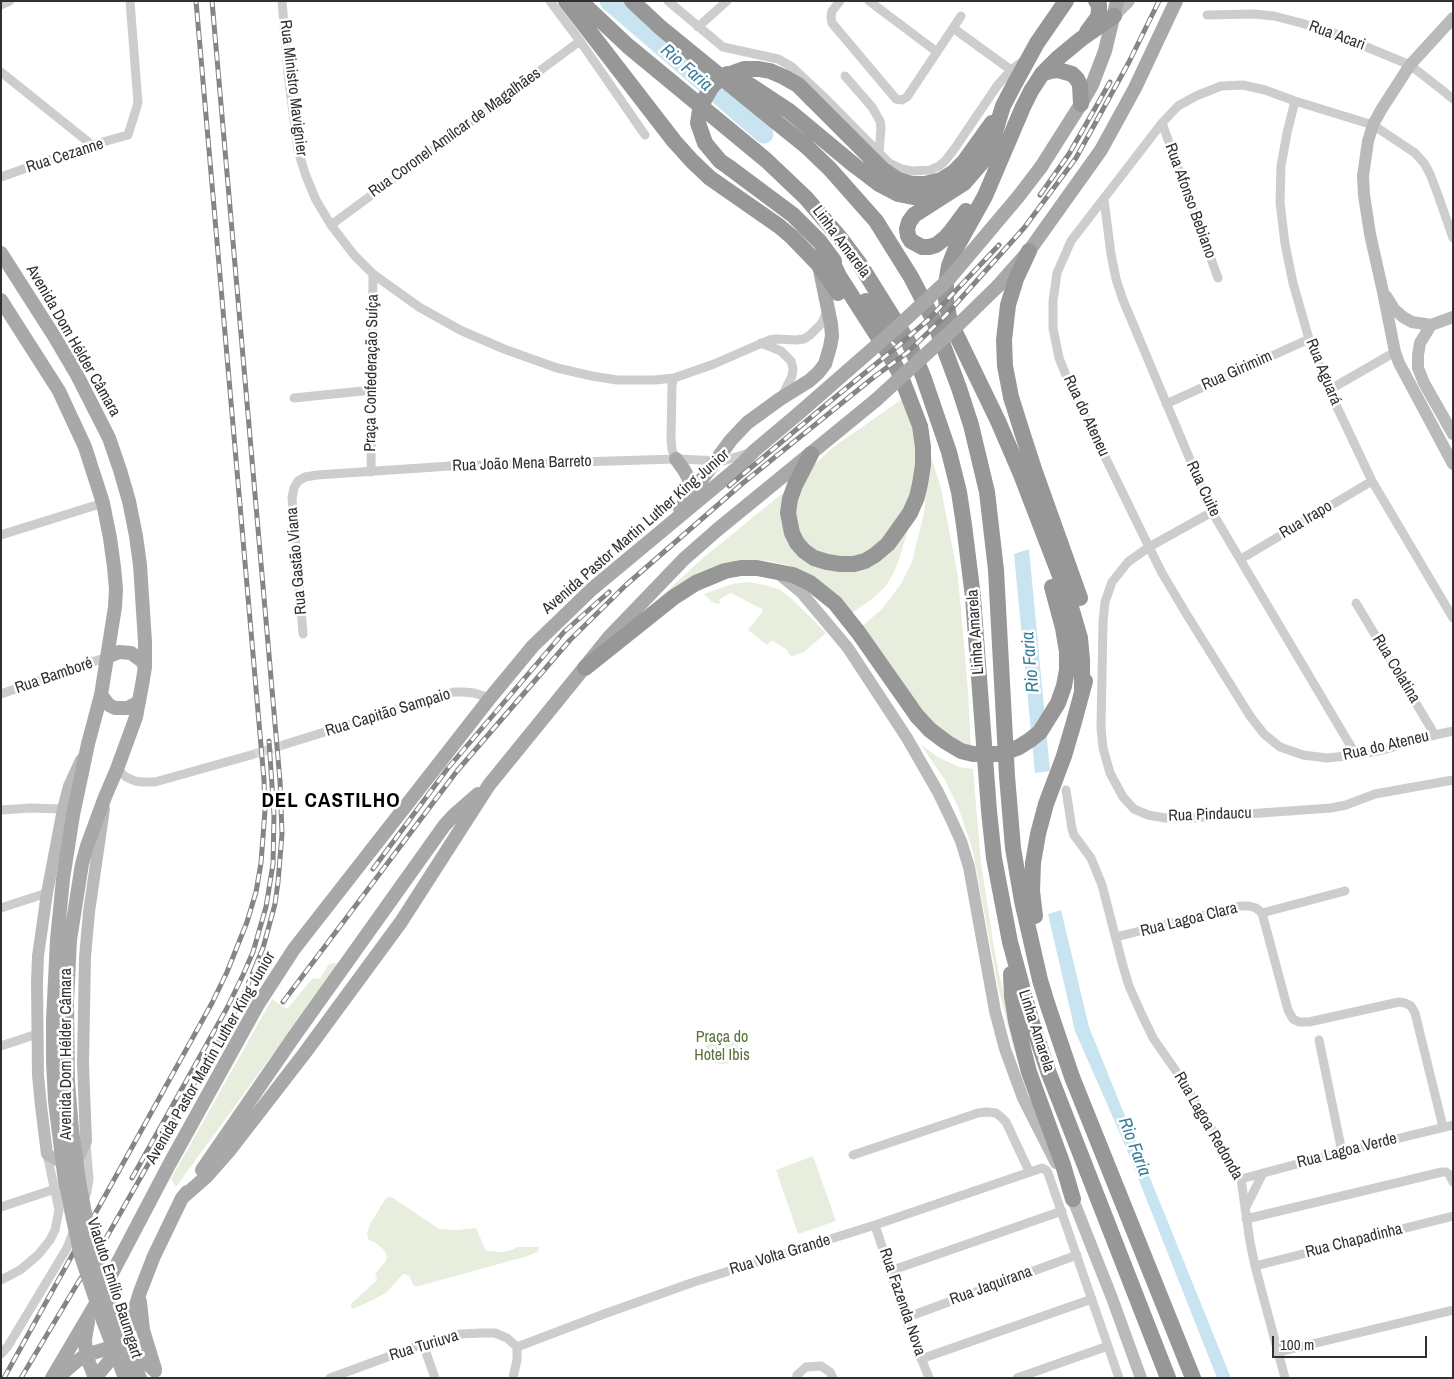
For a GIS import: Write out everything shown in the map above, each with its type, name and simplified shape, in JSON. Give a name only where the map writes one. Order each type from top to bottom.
[{"type":"highway","points":[[566,1],[674,141],[692,161],[710,178],[823,259],[884,324],[909,343]]},
{"type":"highway","name":"Linha Amarela","points":[[580,1],[628,46],[766,160],[806,198],[859,263],[909,343],[936,412],[959,492],[970,560],[993,849],[1010,942],[1032,1023],[1051,1080],[1168,1378]]},
{"type":"highway","name":"Linha Amarela","points":[[632,1],[701,62],[806,146],[830,169],[876,221],[911,277],[934,321],[971,425],[987,492],[997,579],[1012,839],[1022,901],[1033,948],[1047,1003],[1072,1078],[1193,1378]]},
{"type":"highway","points":[[811,454],[795,485],[790,500],[788,513],[792,533],[804,551],[814,558],[827,562],[854,564],[876,555],[888,544],[902,526],[917,497],[923,465],[923,447],[920,426],[913,405],[889,354],[838,276],[823,259],[820,242],[793,215],[720,161],[705,143],[698,123],[704,98],[712,86],[722,77],[744,69],[770,71],[798,85],[883,170],[898,180],[911,184],[926,184],[941,180],[954,172],[979,142],[1004,106],[1028,59],[1066,1]]},
{"type":"highway","points":[[1081,39],[1098,17],[1100,10],[1096,1]]},
{"type":"highway","points":[[1082,690],[1080,638],[1068,596],[1016,463],[949,317],[946,284],[949,266],[956,248],[985,196],[1031,91],[1042,74],[1058,58],[1116,9]]},
{"type":"highway","points":[[701,62],[748,84],[770,98],[789,111],[879,184],[898,194],[927,197],[950,192]]},
{"type":"highway","points":[[1042,74],[1050,70],[1072,74],[1080,85],[1081,104]]},
{"type":"highway","points":[[1000,162],[945,238],[929,247],[915,245],[911,241],[907,229],[914,215],[964,183],[983,161],[991,145],[1004,106]]},
{"type":"highway","points":[[1029,252],[1016,279],[1008,305],[1004,340],[1005,366],[1011,398],[1021,429],[1080,598],[1090,650],[1089,667],[1066,748],[1046,804],[1038,834],[1033,863],[1032,891],[1035,917],[1033,948]]},
{"type":"highway","points":[[585,668],[674,597],[696,582],[725,571],[757,568],[793,575],[810,583],[835,603],[858,632],[917,716],[930,730],[961,751],[974,754],[1001,754],[1030,740],[1040,732],[1058,703],[1064,686],[1067,670],[1063,628],[1052,587],[1019,498],[957,357],[934,321]]},
{"type":"highway","points":[[1010,942],[1012,996],[1026,1064],[1063,1165],[1073,1199]]},
{"type":"main road","points":[[1116,9],[1129,1]]},
{"type":"main road","points":[[182,1198],[207,1176],[229,1152],[401,922],[489,785],[610,636],[684,559],[876,400],[959,324],[1029,252],[1101,150],[1134,88],[1176,1]]},
{"type":"main road","name":"Avenida Pastor Martin Luther King Junior","points":[[52,1378],[98,1300],[170,1163],[271,984],[294,949],[532,646],[612,571],[661,533],[741,465],[754,451],[893,331],[948,280],[1018,197],[1081,104],[1105,52],[1116,9]]},
{"type":"main road","points":[[1453,18],[1410,65],[1384,105],[1368,141],[1364,176],[1364,195],[1370,234],[1398,363],[1453,464]]},
{"type":"main road","name":"Avenida Dom Hélder Câmara","points":[[1,253],[77,375],[109,438],[120,470],[136,536],[144,604],[145,667],[136,718],[87,846],[64,940]]},
{"type":"main road","points":[[661,533],[731,440],[747,423],[809,381],[824,364],[832,336],[823,280],[823,259]]},
{"type":"main road","points":[[1383,292],[1394,309],[1412,322],[1431,325],[1453,316]]},
{"type":"main road","name":"Avenida Dom Hélder Câmara","points":[[1,300],[59,391],[85,447],[103,503],[110,538],[116,589],[115,607],[101,695],[88,744],[73,815],[64,879],[64,940]]},
{"type":"main road","points":[[1431,325],[1420,343],[1418,368],[1424,383],[1453,434]]},
{"type":"main road","points":[[676,459],[691,483],[691,494]]},
{"type":"main road","name":"Linha Amarela","points":[[776,571],[801,592],[848,648],[907,738],[951,818],[969,867],[995,1011],[1005,1049],[1023,1098],[1073,1199],[1141,1378]]},
{"type":"main road","points":[[107,657],[119,652],[132,653],[142,661],[145,667]]},
{"type":"main road","points":[[101,695],[109,705],[121,709],[128,708],[139,702]]},
{"type":"main road","name":"Avenida Dom Hélder Câmara","points":[[88,744],[69,786],[63,809],[47,893],[38,956],[37,1034],[41,1106],[48,1154],[66,1163],[74,1162],[78,1159],[86,1141],[83,1064],[85,957],[89,912],[102,830],[105,797]]},
{"type":"main road","points":[[88,1316],[85,1339],[86,1355],[95,1378],[121,1347],[154,1256],[182,1198],[444,826],[454,814],[489,785]]},
{"type":"main road","name":"Viaduto Emílio Baumgart","points":[[64,940],[54,1012],[53,1062],[55,1101],[65,1182],[81,1256],[125,1378]]},
{"type":"main road","name":"Viaduto Emílio Baumgart","points":[[64,940],[68,1081],[79,1181],[88,1229],[99,1269],[119,1329],[140,1378]]},
{"type":"main road","points":[[98,1300],[100,1325],[105,1330],[113,1330],[117,1329],[122,1323],[140,1292]]},
{"type":"main road","points":[[140,1292],[143,1330],[157,1374]]},
{"type":"main road","points":[[57,1378],[77,1360],[86,1355],[102,1349],[121,1347],[140,1357],[157,1374]]},
{"type":"main road","points":[[116,1378],[128,1367],[134,1365],[147,1367],[157,1374]]},
{"type":"street","points":[[1,5],[10,1]]},
{"type":"street","name":"Rua Cezanne","points":[[1,177],[92,145],[128,136],[138,103],[130,1]]},
{"type":"street","name":"Rua Ministro Mavignier","points":[[282,1],[289,83],[298,151],[316,200],[331,225],[354,255],[373,274],[419,306],[460,330],[504,349],[558,368],[617,380],[655,380],[674,378],[714,364],[760,343],[776,339],[804,339],[822,323],[828,308]]},
{"type":"street","points":[[550,1],[645,135]]},
{"type":"street","points":[[668,1],[723,47],[778,59],[792,67],[878,153],[889,163],[902,169],[930,170],[945,161],[1010,70],[1028,59]]},
{"type":"street","points":[[698,27],[727,1]]},
{"type":"street","points":[[840,1],[832,11],[832,23],[896,99],[902,100],[907,97],[961,16]]},
{"type":"street","points":[[869,1],[937,52]]},
{"type":"street","name":"Rua Acari","points":[[1207,15],[1253,14],[1274,16],[1333,34],[1410,65],[1453,99]]},
{"type":"street","points":[[953,28],[1010,70]]},
{"type":"street","name":"Rua Coronel Amílcar de Magalhães","points":[[331,225],[580,41]]},
{"type":"street","points":[[1,72],[92,145]]},
{"type":"street","points":[[845,76],[872,107],[880,122],[882,128],[878,153]]},
{"type":"street","name":"Rua do Ateneu","points":[[1453,238],[1430,174],[1424,164],[1415,153],[1374,125],[1265,90],[1243,85],[1221,86],[1178,106],[1162,123],[1071,241],[1057,273],[1053,301],[1053,328],[1059,358],[1070,385],[1162,573],[1250,716],[1264,734],[1280,747],[1303,755],[1327,758],[1383,750],[1453,731]]},
{"type":"street","name":"Rua Aguará","points":[[1295,100],[1281,166],[1280,202],[1285,244],[1293,283],[1309,339],[1329,390],[1372,480],[1453,618]]},
{"type":"street","name":"Rua Afonso Bebiano","points":[[1162,123],[1218,278]]},
{"type":"street","name":"Rua Cuite","points":[[1104,200],[1111,254],[1123,300],[1212,512],[1356,755]]},
{"type":"street","name":"Praça Confederação Suíça","points":[[371,472],[373,274]]},
{"type":"street","name":"Rua Girimim","points":[[1166,404],[1309,339]]},
{"type":"street","points":[[760,343],[782,351],[791,361],[792,376],[780,399]]},
{"type":"street","points":[[1329,390],[1395,352]]},
{"type":"street","points":[[674,378],[672,385],[671,439],[672,450],[676,459]]},
{"type":"street","points":[[294,398],[372,390]]},
{"type":"street","name":"Rua João Mena Barreto","points":[[294,488],[298,481],[305,477],[317,475],[450,466],[676,459],[723,461],[754,451]]},
{"type":"street","name":"Rua Irapo","points":[[1241,559],[1372,480]]},
{"type":"street","name":"Rua Gastão Viana","points":[[294,488],[292,498],[303,634]]},
{"type":"street","points":[[1,535],[103,503]]},
{"type":"street","name":"Rua Pindaucu","points":[[1212,512],[1149,547],[1128,562],[1112,582],[1105,602],[1100,704],[1101,728],[1103,748],[1110,773],[1123,797],[1134,809],[1148,815],[1165,818],[1191,818],[1331,808],[1346,805],[1375,794],[1453,780]]},
{"type":"street","name":"Rua Colatina","points":[[1356,603],[1435,735]]},
{"type":"street","name":"Rua Bamboré","points":[[1,694],[107,657]]},
{"type":"street","name":"Rua Capitão Sampaio","points":[[286,744],[454,692],[474,693],[490,698]]},
{"type":"street","points":[[117,769],[126,777],[135,781],[155,782],[251,755]]},
{"type":"street","name":"Rua Lagoa Redonda","points":[[1066,790],[1074,835],[1091,858],[1102,885],[1129,986],[1152,1038],[1182,1081],[1241,1179],[1255,1266],[1285,1378]]},
{"type":"street","points":[[1,810],[30,808],[63,809]]},
{"type":"street","points":[[1262,913],[1345,891]]},
{"type":"street","points":[[1,908],[47,893]]},
{"type":"street","name":"Rua Lagoa Clara","points":[[1116,937],[1240,906],[1256,908],[1262,913],[1292,1019],[1299,1022],[1309,1022],[1399,1002],[1410,1006],[1415,1013],[1443,1127]]},
{"type":"street","points":[[1,1046],[37,1034]]},
{"type":"street","points":[[1319,1040],[1342,1152]]},
{"type":"street","points":[[853,1155],[978,1113],[987,1112],[996,1113],[1006,1122],[1029,1172]]},
{"type":"street","name":"Rua Lagoa Verde","points":[[1241,1179],[1453,1125]]},
{"type":"street","points":[[1,1354],[8,1346],[67,1248],[85,1199],[89,1178],[86,1141]]},
{"type":"street","points":[[1,1280],[20,1270],[38,1255],[56,1230],[59,1210],[48,1154]]},
{"type":"street","name":"Rua Volta Grande","points":[[517,1347],[694,1282],[875,1226],[1040,1168],[1044,1168],[1048,1173],[1062,1211]]},
{"type":"street","points":[[1246,1219],[1442,1172],[1449,1174],[1453,1182]]},
{"type":"street","points":[[1245,1209],[1263,1173]]},
{"type":"street","points":[[1,1207],[55,1189]]},
{"type":"street","points":[[59,1210],[71,1212],[85,1199]]},
{"type":"street","points":[[890,1271],[1062,1211],[1119,1378]]},
{"type":"street","name":"Rua Chapadinha","points":[[1255,1266],[1453,1216]]},
{"type":"street","name":"Rua Fazenda Nova","points":[[875,1226],[905,1318],[929,1378]]},
{"type":"street","name":"Rua Jaquirana","points":[[905,1318],[1077,1255]]},
{"type":"street","points":[[921,1359],[1092,1299]]},
{"type":"street","points":[[1279,1352],[1453,1310]]},
{"type":"street","name":"Rua Turiuva","points":[[330,1378],[423,1344],[460,1334],[495,1333],[507,1338],[517,1347]]},
{"type":"street","points":[[423,1344],[435,1378]]},
{"type":"street","points":[[1017,1378],[1108,1346]]},
{"type":"street","points":[[513,1378],[517,1347]]},
{"type":"street","points":[[797,1378],[797,1375],[806,1367],[821,1366],[830,1372],[833,1378]]},
{"type":"green space","points":[[902,399],[917,443],[916,474],[905,510],[884,540],[861,556],[847,559],[815,551],[799,536],[794,506],[810,469],[832,448]]},
{"type":"green space","points":[[929,450],[941,488],[958,577],[971,749],[938,731],[861,627],[882,609],[901,584],[912,562],[924,513],[929,470]]},
{"type":"green space","points":[[784,492],[781,522],[788,539],[810,564],[827,571],[852,571],[909,526],[899,560],[886,586],[872,599],[850,614],[803,573],[787,565],[751,560],[652,605],[703,558]]},
{"type":"green space","points":[[748,582],[781,590],[826,633],[804,652],[792,656],[786,649],[773,641],[767,645],[748,630],[763,611],[762,609],[731,593],[721,598],[719,601],[721,604],[712,602],[704,594],[732,584]]},
{"type":"green space","points":[[921,745],[938,757],[959,767],[973,769],[981,863],[993,941],[1017,1048],[1019,1065],[998,986],[973,852],[959,809],[945,780]]},
{"type":"green space","points":[[342,962],[176,1187],[171,1179],[272,999],[287,1009],[313,978],[320,979],[329,964]]},
{"type":"green space","name":"Praça do Hotel Ibis","points":[[722,1032],[734,1036],[738,1048],[734,1060],[722,1064],[710,1060],[706,1048],[710,1036]]},
{"type":"green space","points":[[813,1156],[836,1221],[798,1234],[776,1170]]},
{"type":"green space","points":[[390,1197],[439,1229],[476,1228],[485,1249],[488,1251],[502,1252],[517,1247],[538,1247],[539,1249],[528,1256],[419,1286],[414,1286],[409,1276],[403,1274],[387,1292],[353,1309],[351,1304],[376,1281],[375,1274],[386,1261],[387,1256],[383,1249],[368,1239],[367,1234],[370,1224],[386,1198]]},
{"type":"water","points":[[1029,549],[1050,771],[1035,773],[1014,554]]},
{"type":"water","points":[[1061,910],[1089,1027],[1231,1378],[1217,1378],[1125,1145],[1075,1031],[1048,914]]},
{"type":"waterway","name":"Rio Faria","points":[[609,1],[764,134]]},
{"type":"tunnel","points":[[251,755],[286,744]]},
{"type":"railway","points":[[4,1378],[212,1003],[247,922],[256,892],[261,863],[265,810],[264,780],[196,1]]},
{"type":"railway","points":[[21,1378],[93,1261],[231,1019],[244,994],[263,948],[275,904],[282,834],[280,781],[212,1]]},
{"type":"railway","points":[[283,1002],[457,771],[570,640],[626,585],[743,483],[874,377],[908,352],[946,315],[1024,228],[1076,158],[1129,62],[1159,1]]},
{"type":"railway","points":[[1040,195],[1069,154],[1110,82]]},
{"type":"railway","points":[[729,486],[928,320],[999,245]]},
{"type":"railway","points":[[373,869],[448,768],[564,632],[609,592]]},
{"type":"railway","points":[[132,1178],[227,1008],[253,952],[266,907],[273,864],[274,815],[269,741]]},
{"type":"district","name":"DEL CASTILHO","points":[[331,801]]}]
